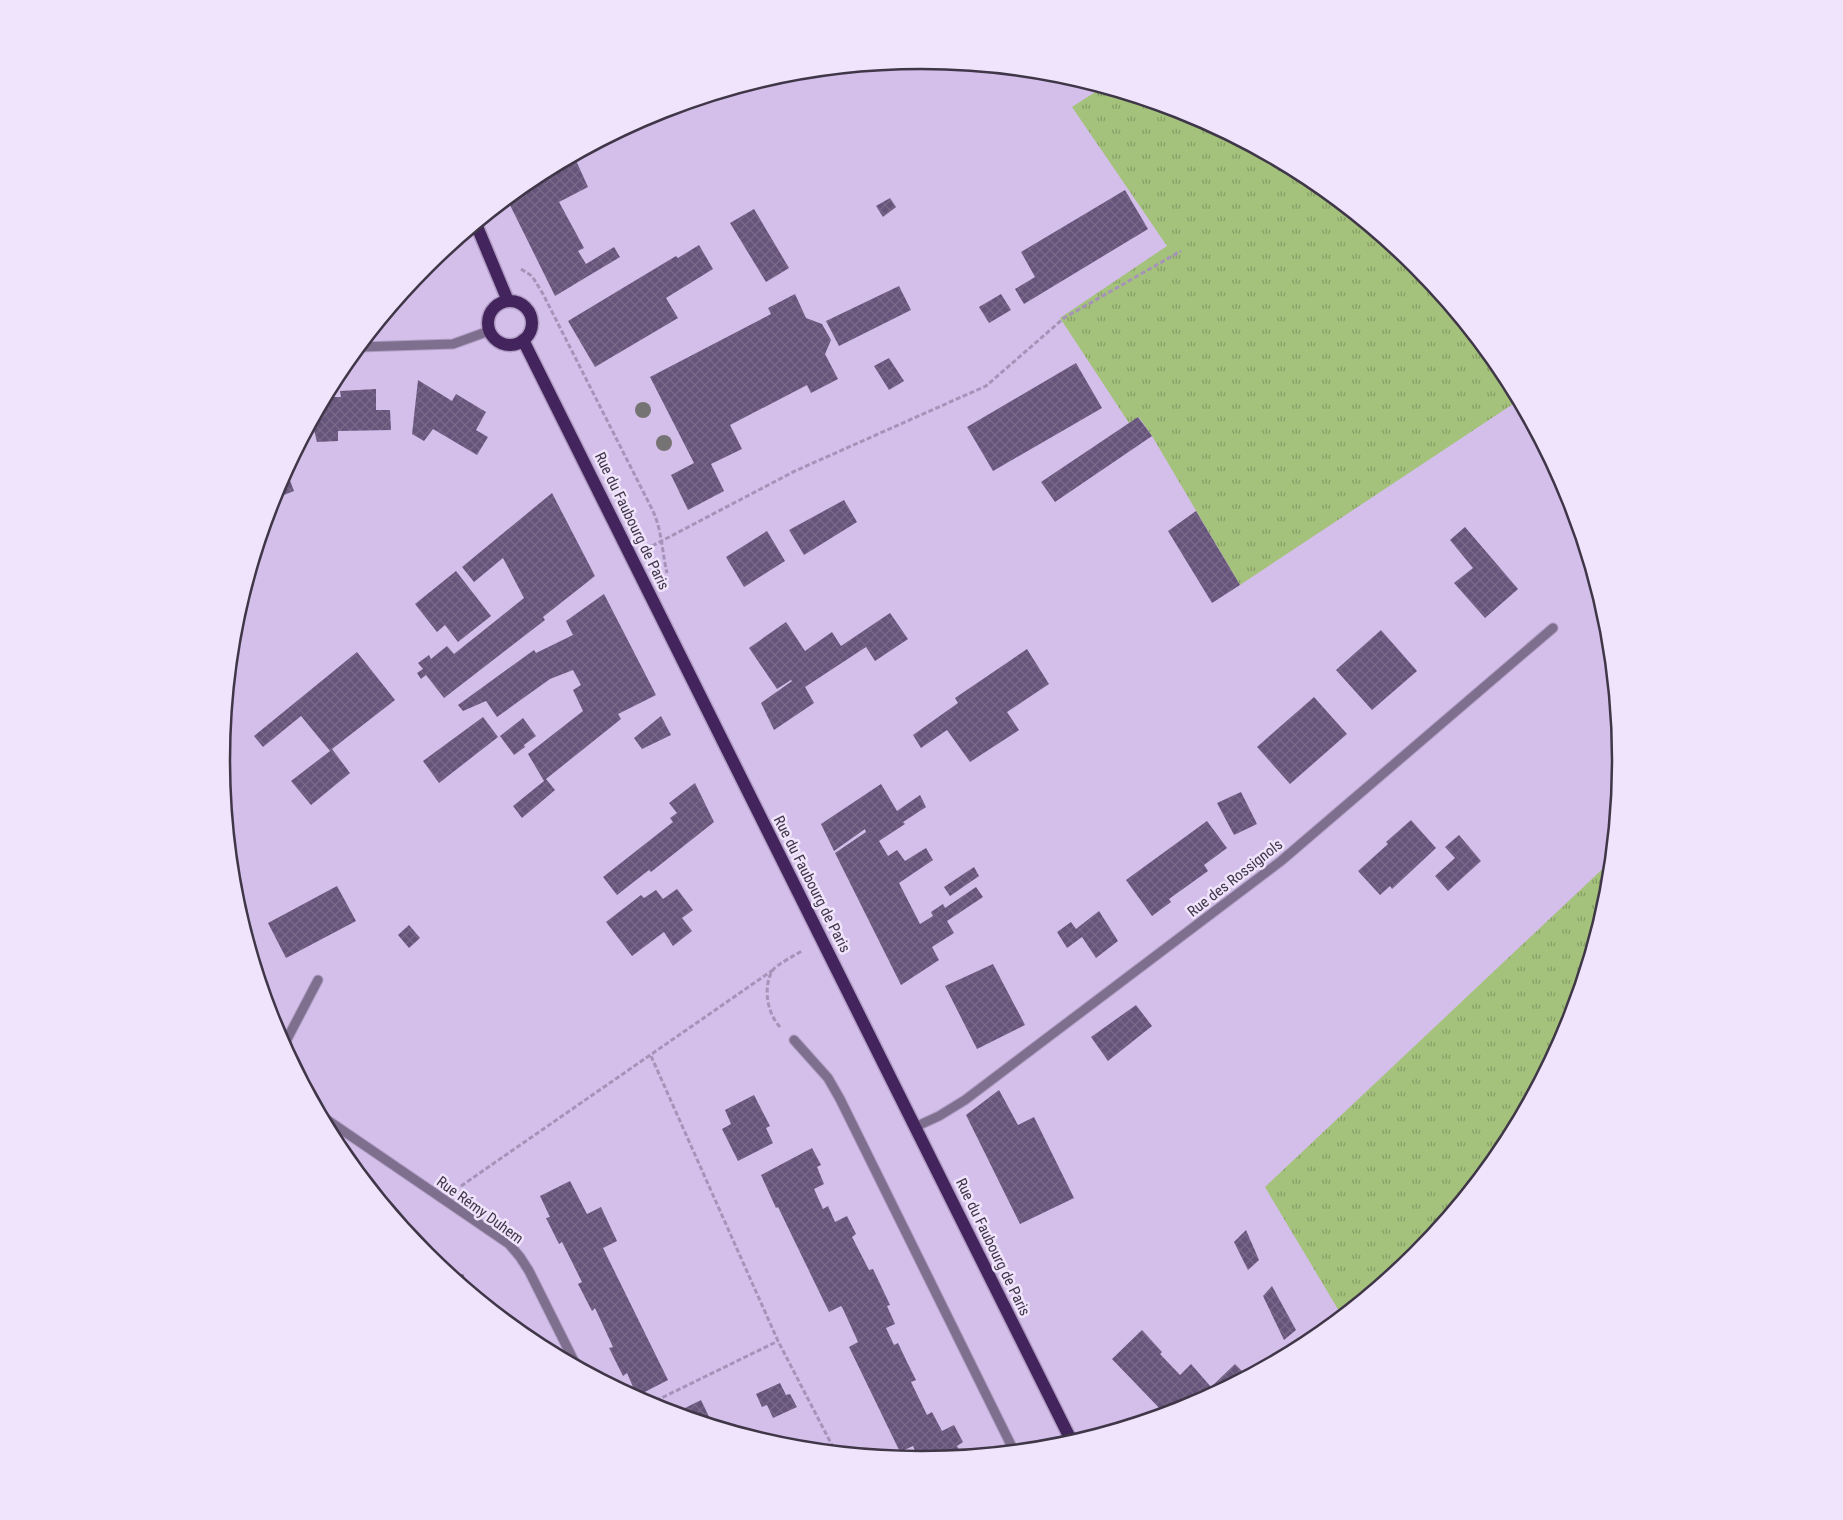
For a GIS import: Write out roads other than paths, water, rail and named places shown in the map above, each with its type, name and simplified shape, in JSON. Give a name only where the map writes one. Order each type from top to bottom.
[{"type":"main road","points":[[478,230],[508,301]]},
{"type":"main road","points":[[508,301],[519,302],[530,313],[532,328],[523,340],[516,344],[504,344],[497,341],[489,331],[488,323],[491,312],[496,305],[508,301]]},
{"type":"main road","name":"Rue du Faubourg de Paris","points":[[523,340],[1069,1435]]},
{"type":"street","points":[[368,346],[453,344],[489,331]]},
{"type":"street","name":"Rue des Rossignols","points":[[915,1127],[939,1116],[965,1100],[1281,862],[1553,628]]},
{"type":"street","points":[[288,1037],[318,980]]},
{"type":"street","points":[[794,1040],[828,1078],[840,1099],[1011,1445]]},
{"type":"street","name":"Rue Rémy Duhem","points":[[336,1127],[509,1244],[520,1257],[571,1356]]}]
